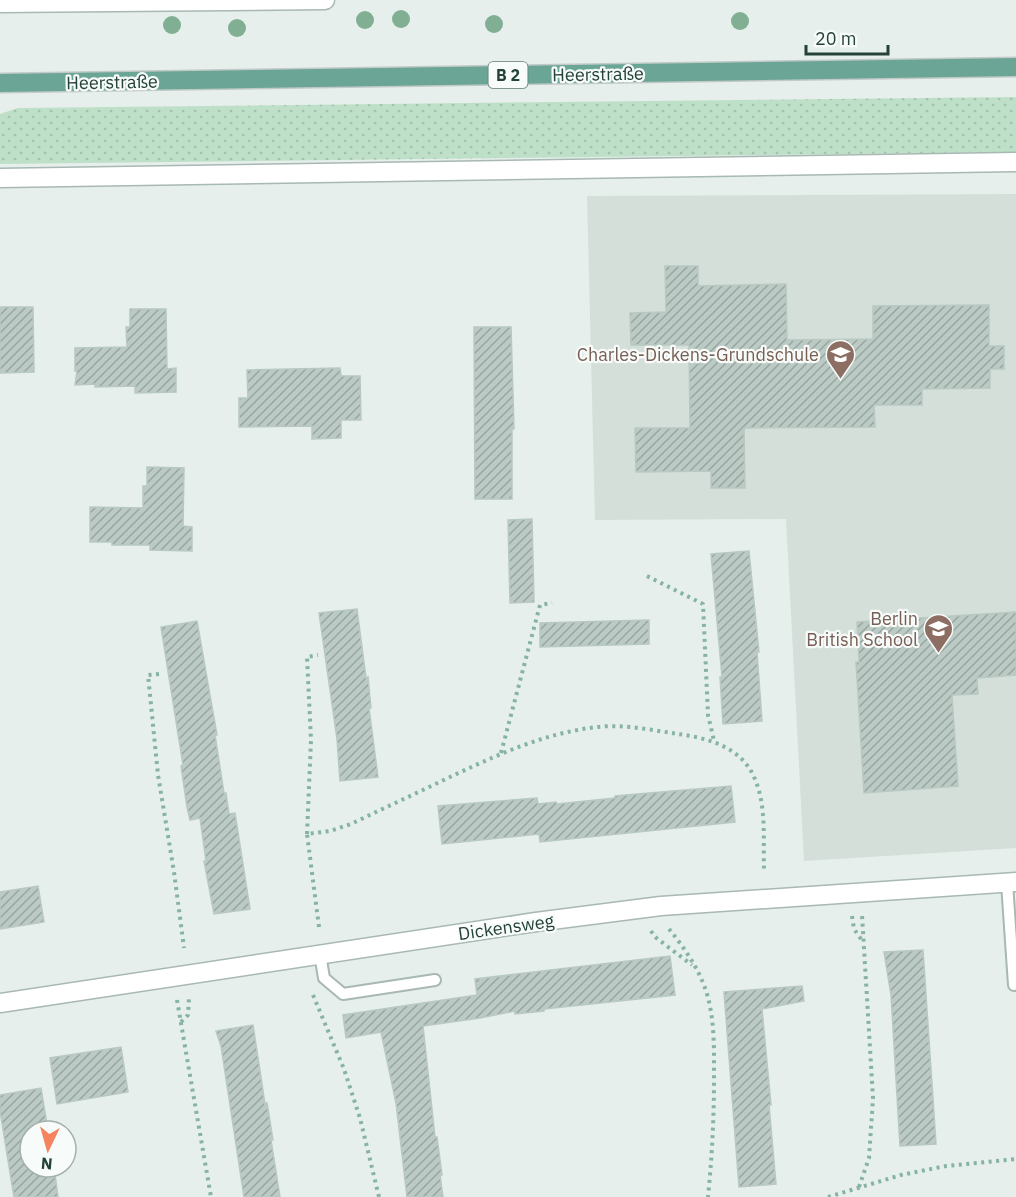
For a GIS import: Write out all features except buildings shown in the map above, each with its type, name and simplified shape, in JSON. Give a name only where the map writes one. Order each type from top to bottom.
[{"type":"main road","name":"Heerstraße","points":[[0,83],[1016,67]]},
{"type":"street","points":[[0,3],[325,0]]},
{"type":"street","points":[[0,178],[1016,162]]},
{"type":"street","name":"Dickensweg","points":[[0,1003],[536,922],[661,906],[1012,882]]},
{"type":"lane","points":[[1012,882],[1014,985]]},
{"type":"lane","points":[[320,954],[324,978],[343,994],[435,980]]},
{"type":"path","points":[[647,576],[703,604],[708,715],[714,742]]},
{"type":"path","points":[[501,754],[540,605],[552,603]]},
{"type":"path","points":[[318,655],[307,657],[311,740],[307,834],[319,927]]},
{"type":"path","points":[[159,674],[148,675],[158,775],[184,948]]},
{"type":"path","points":[[307,834],[330,831],[351,824],[501,754],[545,738],[598,727],[635,728],[698,737],[722,744],[742,758],[754,775],[762,798],[764,871]]},
{"type":"path","points":[[852,916],[854,929],[864,942]]},
{"type":"path","points":[[859,1188],[869,1158],[873,1098],[862,921]]},
{"type":"path","points":[[669,929],[694,966],[705,988],[712,1022],[714,1041],[713,1143],[708,1197]]},
{"type":"path","points":[[651,931],[655,937],[694,966]]},
{"type":"path","points":[[311,990],[344,1069],[360,1118],[379,1197]]},
{"type":"path","points":[[180,1022],[188,1016],[189,998]]},
{"type":"path","points":[[177,1000],[211,1197]]},
{"type":"path","points":[[828,1197],[946,1166],[1016,1159]]},
{"type":"shaded area","points":[[1016,194],[1016,848],[804,861],[786,519],[595,520],[587,196]]},
{"type":"green space","points":[[1016,97],[1016,152],[0,164],[0,114],[18,108]]},
{"type":"place","name":"Charles-Dickens-Grundschule","points":[[840,380]]},
{"type":"place","name":"Berlin British School","points":[[939,654]]}]
